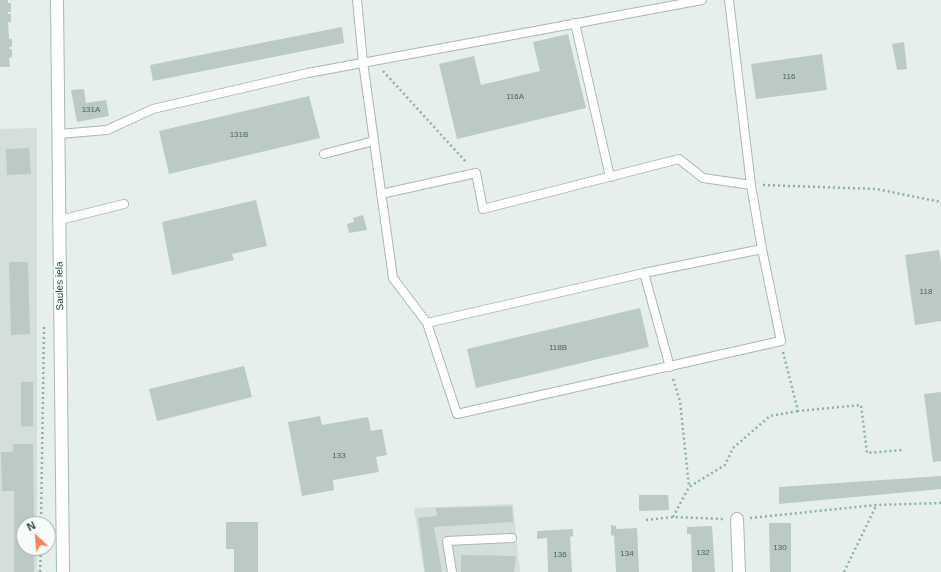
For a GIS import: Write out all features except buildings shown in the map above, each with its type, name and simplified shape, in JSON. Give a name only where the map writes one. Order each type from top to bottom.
[{"type":"street","name":"Saules iela","points":[[58,0],[63,572]]},
{"type":"street","points":[[737,519],[739,572]]},
{"type":"lane","points":[[357,0],[363,62],[393,278],[427,323],[457,414],[781,341],[751,185],[729,0]]},
{"type":"lane","points":[[59,134],[107,130],[153,109],[308,73],[702,0]]},
{"type":"lane","points":[[575,23],[610,177]]},
{"type":"lane","points":[[324,154],[374,141]]},
{"type":"lane","points":[[381,194],[476,173],[483,209],[679,159],[703,178],[751,185]]},
{"type":"lane","points":[[60,220],[124,204]]},
{"type":"lane","points":[[427,323],[644,273],[762,248]]},
{"type":"lane","points":[[644,273],[670,367]]},
{"type":"lane","points":[[452,572],[447,541],[512,538]]},
{"type":"path","points":[[373,60],[476,173]]},
{"type":"path","points":[[751,185],[876,189],[941,202]]},
{"type":"path","points":[[781,341],[798,411]]},
{"type":"path","points":[[670,367],[680,401],[689,487]]},
{"type":"path","points":[[673,517],[689,487],[725,465],[733,448],[770,416],[798,411],[861,405],[867,453],[902,450]]},
{"type":"path","points":[[646,520],[673,517],[737,519],[876,505],[941,503]]},
{"type":"path","points":[[844,572],[876,505]]},
{"type":"path","points":[[40,572],[41,556]]},
{"type":"shaded area","points":[[37,128],[37,516],[16,516],[16,556],[37,556],[37,572],[0,572],[0,129]]},
{"type":"shaded area","points":[[513,504],[520,572],[424,572],[414,508]]}]
